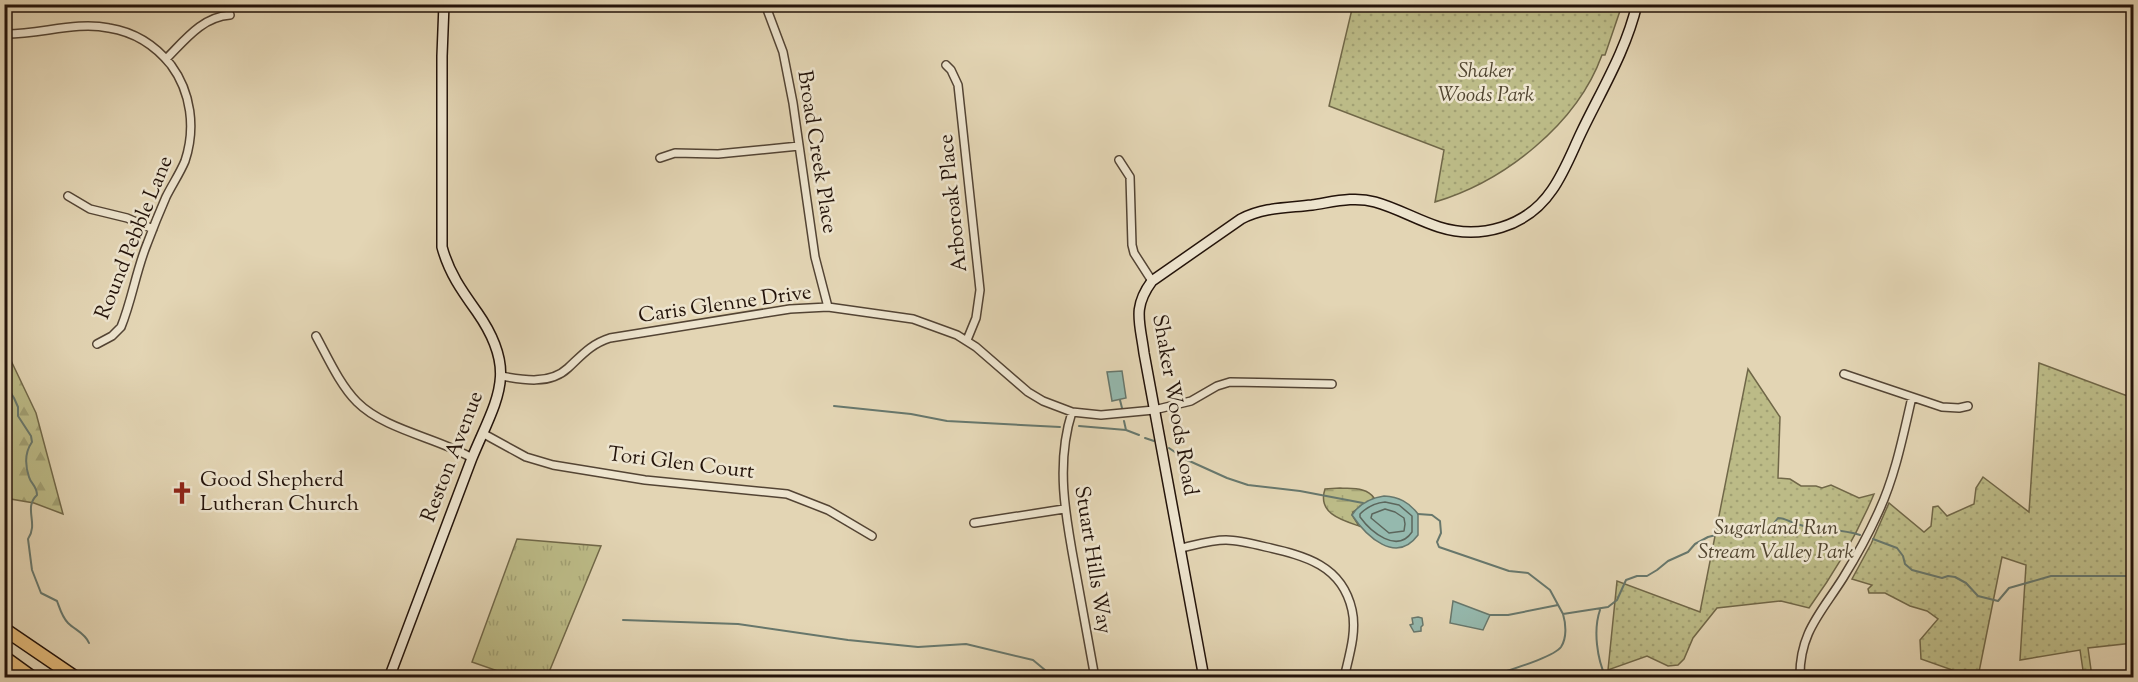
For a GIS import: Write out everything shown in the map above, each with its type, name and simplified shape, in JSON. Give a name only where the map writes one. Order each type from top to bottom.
[{"type":"highway","points":[[4,629],[76,678]]},
{"type":"highway","points":[[4,657],[33,678]]},
{"type":"street","name":"Reston Avenue","points":[[389,678],[472,458],[484,434],[501,376],[500,355],[496,343],[451,274],[442,247],[444,4]]},
{"type":"street","name":"Broad Creek Place","points":[[765,4],[783,52],[794,103],[798,146],[815,257],[828,307]]},
{"type":"street","points":[[1252,4],[1272,4]]},
{"type":"street","name":"Shaker Woods Road","points":[[1204,678],[1154,410],[1139,313],[1143,293],[1152,281],[1241,219],[1272,208],[1366,200],[1440,227],[1469,232],[1498,229],[1520,219],[1542,202],[1558,180],[1622,51],[1637,4]]},
{"type":"street","points":[[166,59],[209,20],[230,15]]},
{"type":"street","name":"Round Pebble Lane","points":[[4,34],[80,27],[108,27],[133,35],[166,59],[186,94],[191,120],[184,163],[140,262],[121,327],[112,336],[97,344]]},
{"type":"street","name":"Arboroak Place","points":[[946,65],[956,77],[958,85],[979,277],[979,304],[967,340]]},
{"type":"street","points":[[660,158],[675,153],[718,154],[798,146]]},
{"type":"street","points":[[1119,160],[1130,177],[1134,253],[1152,281]]},
{"type":"street","points":[[68,196],[90,209],[127,218],[153,229]]},
{"type":"street","name":"Caris Glenne Drive","points":[[501,376],[530,381],[549,379],[566,370],[587,348],[610,338],[790,309],[828,307],[914,319],[967,340],[1028,392],[1043,401],[1072,412],[1101,415],[1154,410],[1191,401],[1226,383],[1332,384]]},
{"type":"street","points":[[316,336],[350,393],[367,411],[388,423],[450,446],[472,458]]},
{"type":"street","points":[[1844,374],[1942,407],[1951,409],[1968,406]]},
{"type":"street","points":[[1800,678],[1802,651],[1812,623],[1856,556],[1880,510],[1897,460],[1912,397]]},
{"type":"street","name":"Stuart Hills Way","points":[[1072,412],[1067,429],[1062,468],[1064,509],[1095,678]]},
{"type":"street","name":"Tori Glen Court","points":[[484,434],[526,457],[552,465],[645,480],[787,494],[828,510],[872,536]]},
{"type":"street","points":[[974,523],[1064,509]]},
{"type":"street","points":[[1180,548],[1226,540],[1301,555],[1318,562],[1342,584],[1353,612],[1352,642],[1344,678]]},
{"type":"green space","name":"Shaker Woods Park","points":[[1353,4],[1622,5],[1605,55],[1602,55],[1591,80],[1575,104],[1557,126],[1512,164],[1487,180],[1435,202],[1444,150],[1329,106]]},
{"type":"green space","points":[[5,348],[36,413],[63,514],[34,503],[5,498]]},
{"type":"green space","name":"Sugarland Run Stream Valley Park","points":[[2039,363],[2133,398],[2133,643],[2088,648],[2092,677],[2084,677],[2080,650],[2020,660],[2026,565],[2002,557],[1978,677],[1972,677],[1921,659],[1920,640],[1938,619],[1927,611],[1910,606],[1885,593],[1869,593],[1868,589],[1872,585],[1852,579],[1889,503],[1924,532],[1931,526],[1933,507],[1938,506],[1947,516],[1974,504],[1976,488],[1983,477],[2029,512]]},
{"type":"green space","name":"Sugarland Run Stream Valley Park","points":[[1748,369],[1780,417],[1778,478],[1790,479],[1801,486],[1822,488],[1831,485],[1859,498],[1874,494],[1845,553],[1809,608],[1781,601],[1717,608],[1693,638],[1684,659],[1678,665],[1668,666],[1647,656],[1608,670],[1617,581],[1700,612]]},
{"type":"green space","points":[[1325,489],[1363,490],[1374,498],[1353,512],[1352,515],[1359,526],[1338,518],[1327,510],[1324,504]]},
{"type":"green space","points":[[517,539],[601,546],[547,677],[515,677],[472,662]]},
{"type":"water","points":[[1122,371],[1126,398],[1112,401],[1107,372]]},
{"type":"water","points":[[1384,496],[1403,501],[1418,514],[1418,535],[1409,544],[1391,547],[1382,544],[1365,531],[1352,515],[1366,502]]},
{"type":"water","points":[[1453,601],[1490,615],[1483,630],[1450,623]]},
{"type":"water","points":[[1412,618],[1422,618],[1423,625],[1421,631],[1414,632],[1410,625],[1413,624]]},
{"type":"waterway","points":[[4,382],[14,398],[18,407],[18,416],[31,436],[32,442],[26,463],[37,495],[31,505],[32,527],[28,539],[32,570],[41,593],[57,601],[66,621],[89,643]]},
{"type":"waterway","points":[[1120,400],[1122,408]]},
{"type":"waterway","points":[[834,406],[911,414],[947,421],[1060,427]]},
{"type":"waterway","points":[[1124,421],[1126,430]]},
{"type":"waterway","points":[[1079,426],[1126,430],[1139,435]]},
{"type":"waterway","points":[[1145,438],[1154,441]]},
{"type":"waterway","points":[[1169,448],[1185,459],[1248,485],[1300,491],[1363,503]]},
{"type":"waterway","points":[[1418,514],[1432,515],[1440,521],[1441,533],[1437,542],[1439,547],[1509,571],[1528,573],[1550,590],[1563,614]]},
{"type":"waterway","points":[[1486,678],[1538,660],[1556,651],[1561,647],[1565,635],[1563,614],[1608,607],[1617,600],[1626,580],[1637,576],[1647,576],[1668,561],[1688,552],[1695,544],[1708,537],[1748,527],[1765,530],[1770,528],[1778,518],[1813,528],[1860,535]]},
{"type":"waterway","points":[[1873,539],[1897,548],[1905,564],[1912,570],[1942,578],[1955,577],[1966,583],[1978,596],[1998,601],[2009,588],[2051,576],[2134,576]]},
{"type":"waterway","points":[[1490,615],[1508,615],[1558,605]]},
{"type":"waterway","points":[[1600,610],[1597,644],[1606,678]]},
{"type":"waterway","points":[[623,620],[738,624],[848,640],[918,647],[966,644],[1033,660],[1045,670]]},
{"type":"waterway","points":[[1426,678],[1446,674],[1481,678]]},
{"type":"place","name":"Good Shepherd Lutheran Church","points":[[182,493]]}]
